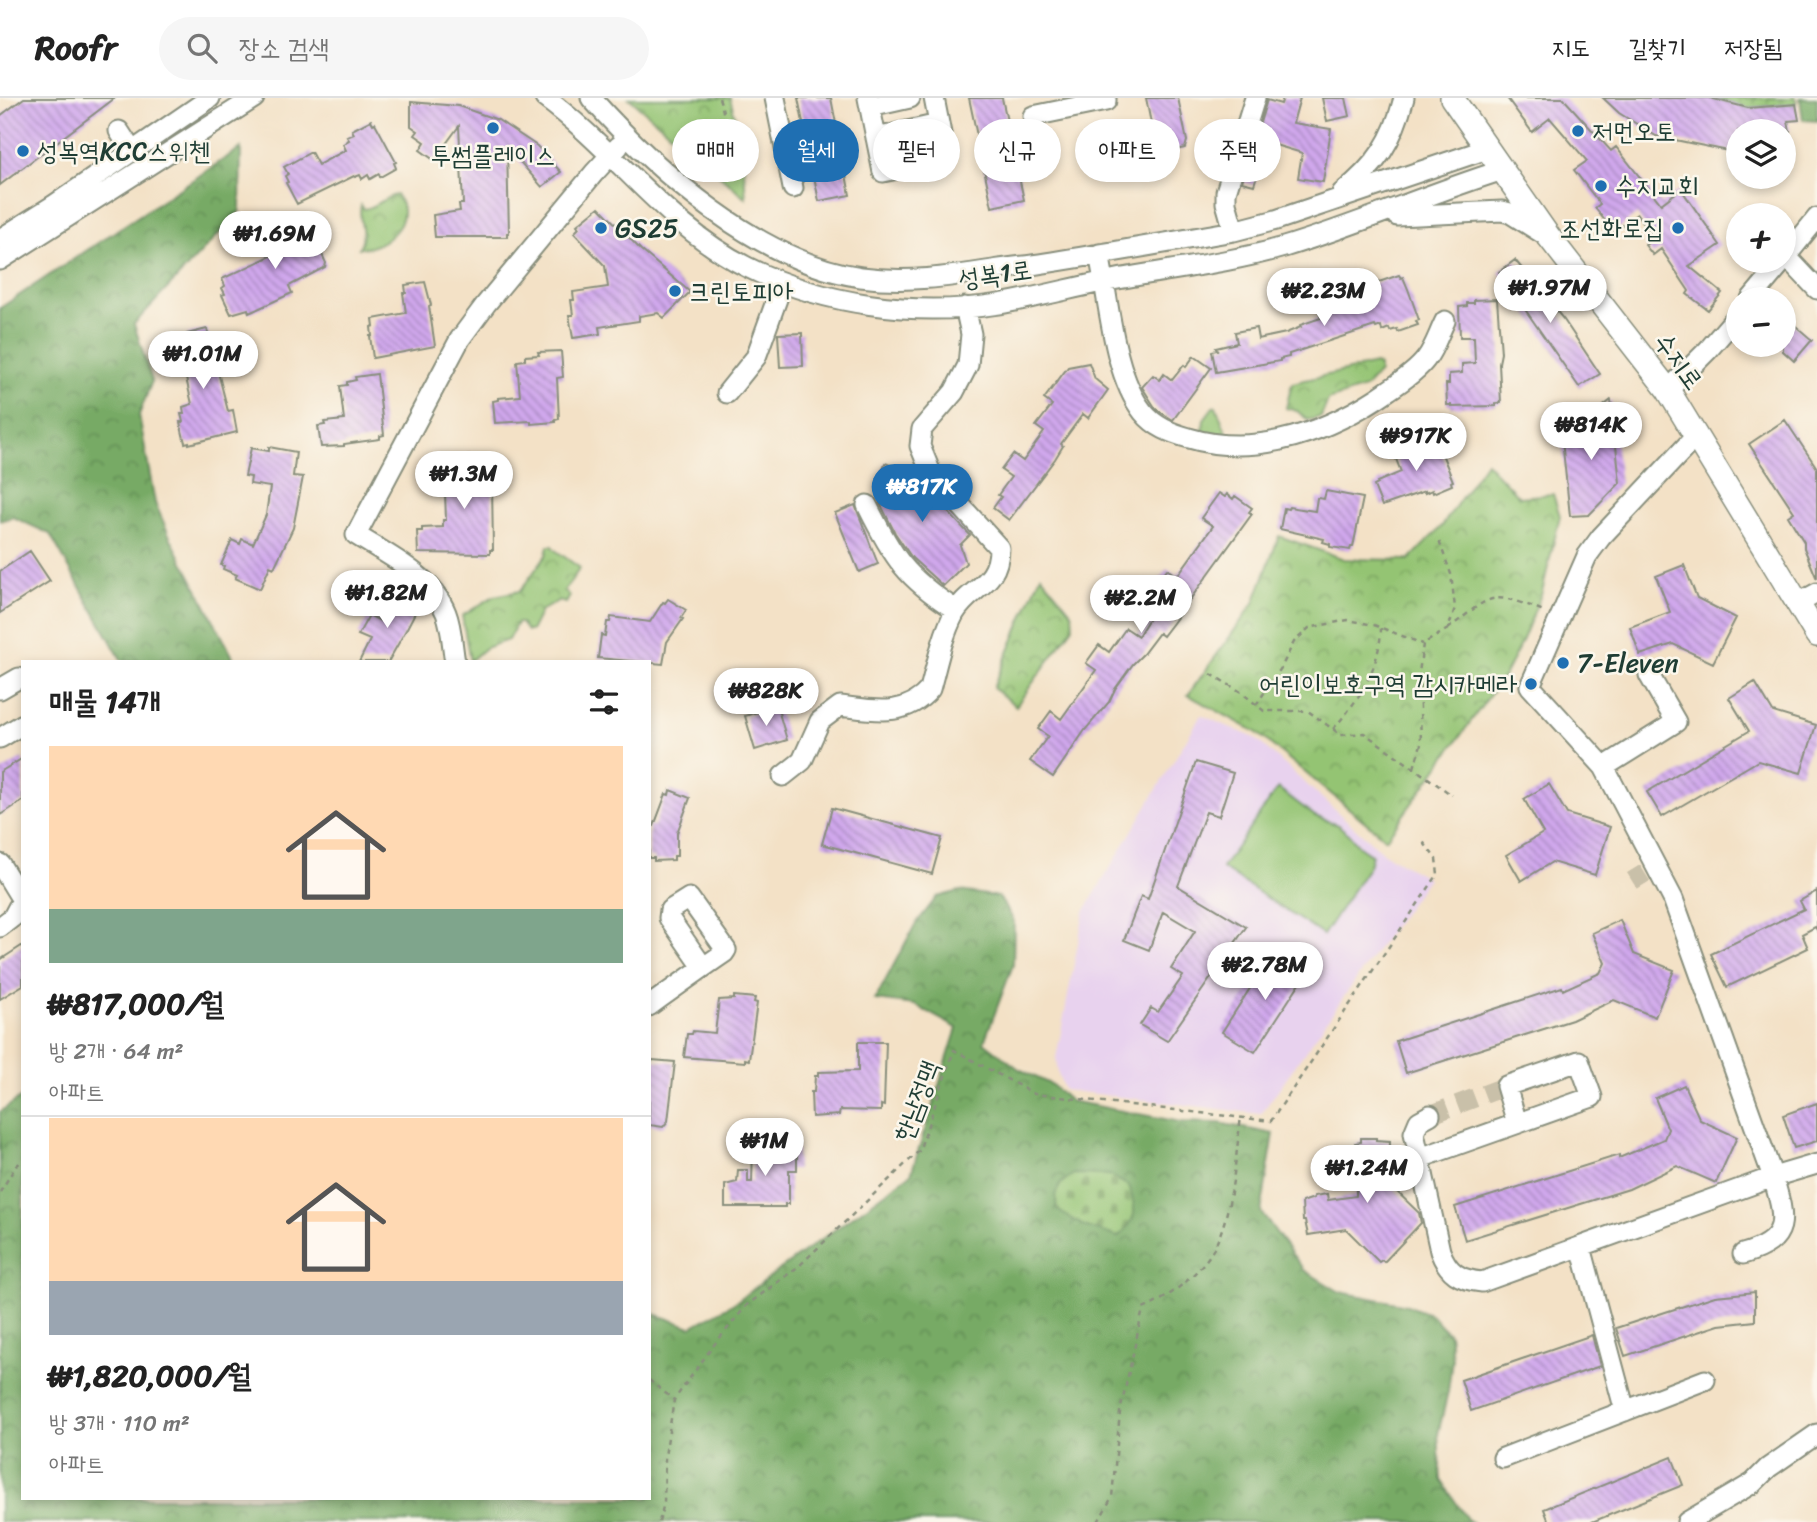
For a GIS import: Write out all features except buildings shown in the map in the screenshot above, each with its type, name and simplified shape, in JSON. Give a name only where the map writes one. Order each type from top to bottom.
[{"type":"main road","name":"수지로","points":[[1452,98],[1549,237],[1668,390],[1695,437],[1807,599],[1817,635]]},
{"type":"street","points":[[0,263],[8,239],[210,98]]},
{"type":"street","points":[[8,239],[254,98]]},
{"type":"street","name":"성복1로","points":[[545,98],[577,122],[677,220],[745,266],[823,296],[887,306],[965,307],[999,304],[1234,259],[1271,250],[1503,170]]},
{"type":"street","name":"성복1로","points":[[591,98],[628,136],[713,211],[794,257],[858,277],[895,281],[927,280],[1234,231],[1487,149]]},
{"type":"street","points":[[775,98],[793,188]]},
{"type":"street","points":[[934,98],[938,119]]},
{"type":"street","points":[[1033,116],[1069,103],[1106,98]]},
{"type":"street","points":[[1234,231],[1226,203],[1226,192],[1255,98]]},
{"type":"street","points":[[1333,201],[1377,160],[1391,139],[1404,98]]},
{"type":"street","points":[[873,123],[869,103],[905,99]]},
{"type":"street","points":[[119,131],[132,151]]},
{"type":"street","points":[[455,660],[446,614],[432,589],[356,535],[460,339],[486,303],[628,136]]},
{"type":"street","points":[[1364,219],[1439,212],[1502,211],[1549,237]]},
{"type":"street","points":[[1796,244],[1817,218]]},
{"type":"street","points":[[1099,254],[1124,376],[1143,412],[1165,431],[1208,444],[1262,444],[1315,431],[1366,406],[1398,384],[1426,359],[1445,321]]},
{"type":"street","points":[[1796,270],[1817,289]]},
{"type":"street","points":[[1761,287],[1772,273]]},
{"type":"street","points":[[727,393],[756,357],[781,282]]},
{"type":"street","points":[[783,776],[802,761],[820,721],[840,706],[879,711],[907,707],[922,697],[930,689],[948,626],[956,610],[993,575],[999,564],[999,548],[931,473],[920,446],[922,429],[954,392],[968,365],[971,334],[965,307]]},
{"type":"street","points":[[1668,390],[1726,329]]},
{"type":"street","points":[[1695,437],[1601,537],[1587,556],[1530,686],[1604,767],[1651,870],[1673,899],[1773,1177],[1783,1212],[1781,1231],[1773,1241],[1762,1249],[1743,1254]]},
{"type":"street","points":[[867,505],[887,546],[905,571],[956,610]]},
{"type":"street","points":[[1604,767],[1676,722],[1649,675]]},
{"type":"street","points":[[0,689],[19,678]]},
{"type":"street","points":[[1,735],[21,725]]},
{"type":"street","points":[[0,864],[21,898]]},
{"type":"street","points":[[0,927],[13,917],[21,902]]},
{"type":"street","points":[[651,1005],[704,967]]},
{"type":"street","points":[[1430,1115],[1415,1125],[1414,1133],[1440,1251],[1446,1266],[1456,1276],[1469,1281],[1482,1282],[1773,1177],[1817,1164]]},
{"type":"street","points":[[1420,1158],[1517,1123]]},
{"type":"street","points":[[1581,1247],[1625,1411]]},
{"type":"street","points":[[1503,1458],[1705,1380]]},
{"type":"street","points":[[1687,1522],[1753,1483],[1768,1468],[1817,1434]]},
{"type":"path","points":[[719,98],[724,119]]},
{"type":"path","points":[[1439,541],[1451,574],[1455,608],[1448,629]]},
{"type":"path","points":[[1423,644],[1448,629],[1485,600],[1499,597],[1561,617]]},
{"type":"path","points":[[1256,705],[1281,668],[1294,642],[1309,628],[1348,620],[1381,628],[1423,644]]},
{"type":"path","points":[[1334,729],[1352,708],[1374,670],[1381,644],[1381,628]]},
{"type":"path","points":[[1414,768],[1421,744],[1419,673],[1423,644]]},
{"type":"path","points":[[1211,674],[1241,692],[1264,711],[1308,711],[1341,735],[1364,733],[1452,795]]},
{"type":"path","name":"한남정맥","points":[[659,1522],[664,1503],[665,1456],[674,1400],[747,1305],[799,1266],[919,1151],[954,1050],[1034,1094],[1271,1121],[1438,874],[1436,859],[1421,839]]},
{"type":"path","points":[[1098,1522],[1112,1497],[1120,1412],[1143,1309],[1160,1302],[1191,1276],[1213,1251],[1227,1209],[1241,1117]]},
{"type":"path","points":[[0,1192],[21,1162]]},
{"type":"path","points":[[651,1382],[674,1400]]},
{"type":"shaded area","points":[[1201,715],[1255,738],[1382,852],[1428,878],[1261,1114],[1064,1090],[1058,1073],[1056,1058],[1084,912]]},
{"type":"green space","points":[[629,98],[730,98],[735,119],[672,119],[672,135]]},
{"type":"green space","points":[[1710,98],[1796,98],[1796,104],[1748,108]]},
{"type":"green space","points":[[1800,98],[1817,98],[1817,121],[1803,120]]},
{"type":"green space","points":[[241,148],[240,211],[134,324],[152,381],[139,415],[155,503],[234,660],[121,660],[50,534],[13,517],[0,521],[0,308]]},
{"type":"green space","points":[[727,182],[745,182],[746,198]]},
{"type":"green space","points":[[396,195],[402,204],[403,213],[396,230],[380,244],[359,248],[363,237],[361,205],[364,209],[369,208]]},
{"type":"green space","points":[[1375,364],[1379,366],[1379,372],[1365,388],[1328,400],[1321,417],[1308,420],[1297,411],[1286,408],[1292,383]]},
{"type":"green space","points":[[1216,406],[1227,434],[1222,440],[1202,441],[1204,419]]},
{"type":"green space","points":[[1486,462],[1519,497],[1553,494],[1560,516],[1542,592],[1505,674],[1386,839],[1256,732],[1188,695],[1254,603],[1279,536],[1344,559],[1409,560],[1442,526]]},
{"type":"green space","points":[[548,546],[552,546],[580,568],[564,591],[570,596],[566,603],[558,601],[541,611],[531,631],[517,623],[508,640],[485,648],[470,660],[462,616],[494,596],[520,591],[546,555]]},
{"type":"green space","points":[[1041,575],[1072,613],[1073,627],[1016,706],[993,688]]},
{"type":"green space","points":[[1278,788],[1315,816],[1338,825],[1372,855],[1369,866],[1323,935],[1222,868]]},
{"type":"green space","points":[[960,891],[999,897],[1014,921],[1013,965],[984,1042],[1019,1069],[1052,1085],[1070,1101],[1181,1122],[1219,1123],[1274,1134],[1261,1212],[1304,1270],[1340,1292],[1407,1305],[1432,1315],[1449,1334],[1452,1359],[1448,1392],[1438,1434],[1441,1480],[1467,1519],[1472,1522],[0,1522],[0,1112],[21,1097],[21,1500],[651,1500],[651,1313],[691,1327],[734,1303],[911,1174],[957,1028],[915,1005],[875,1000],[915,925],[937,897]]},
{"type":"green space","points":[[1074,1174],[1109,1175],[1129,1186],[1134,1214],[1129,1225],[1118,1237],[1084,1226],[1057,1210],[1058,1188]]},
{"type":"tunnel","points":[[1632,881],[1645,873]]},
{"type":"tunnel","points":[[1430,1115],[1506,1086]]},
{"type":"place","name":"투썸플레이스","points":[[493,128]]},
{"type":"place","name":"저먼오토","points":[[1578,131]]},
{"type":"place","name":"성복역KCC스위첸","points":[[23,151]]},
{"type":"place","name":"수지교회","points":[[1601,186]]},
{"type":"place","name":"GS25","points":[[601,228]]},
{"type":"place","name":"조선화로집","points":[[1678,228]]},
{"type":"place","name":"크린토피아","points":[[675,291]]},
{"type":"place","name":"7-Eleven","points":[[1563,663]]},
{"type":"place","name":"어린이보호구역 감시카메라","points":[[1531,684]]}]
